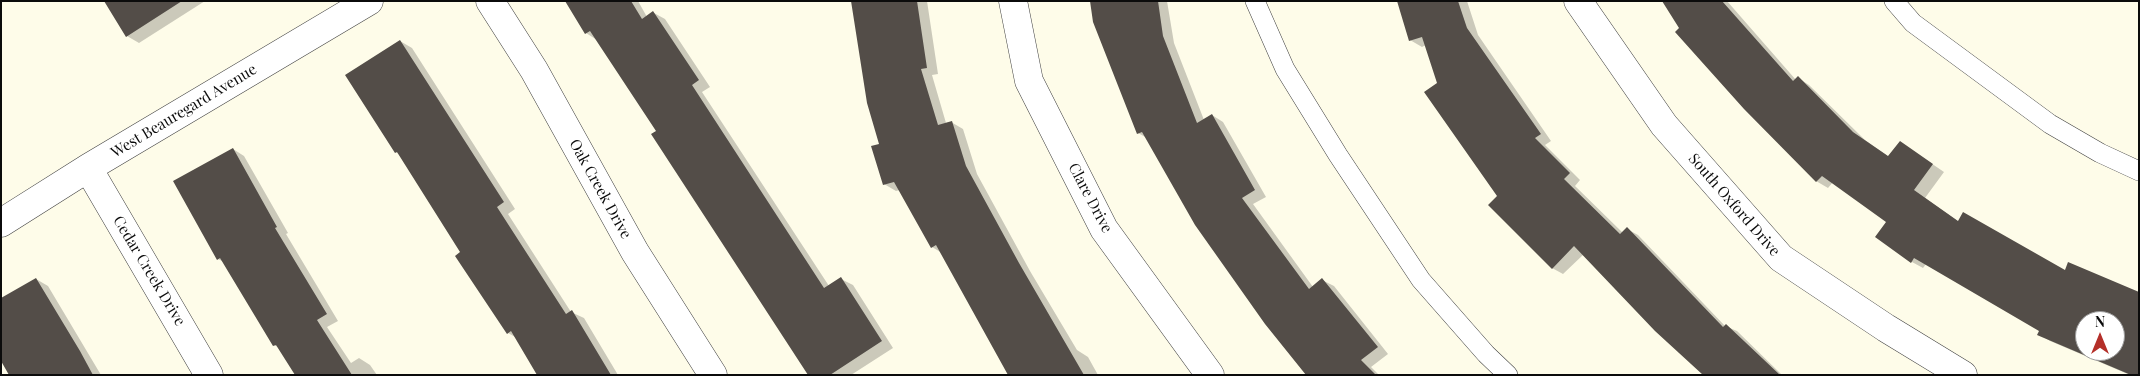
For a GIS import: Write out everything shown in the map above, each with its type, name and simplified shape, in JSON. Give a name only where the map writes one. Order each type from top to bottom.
[{"type":"street","name":"West Beauregard Avenue","points":[[1,223],[88,168],[368,1]]},
{"type":"street","name":"Oak Creek Drive","points":[[490,1],[534,70],[634,252],[713,375]]},
{"type":"street","name":"Clare Drive","points":[[1013,1],[1029,81],[1104,229],[1210,375]]},
{"type":"street","name":"South Oxford Drive","points":[[1578,1],[1664,124],[1781,258],[1886,328],[1963,375]]},
{"type":"street","name":"Cedar Creek Drive","points":[[88,168],[209,375]]},
{"type":"lane","points":[[1255,1],[1285,69],[1338,156],[1421,280],[1486,354],[1508,375]]},
{"type":"lane","points":[[1894,1],[1913,23],[2050,124],[2100,153],[2139,171]]},
{"type":"building","points":[[104,1],[182,1],[126,37]]},
{"type":"building","points":[[565,1],[631,1],[642,19],[653,11],[699,80],[692,85],[824,288],[841,277],[882,341],[830,375],[808,375],[651,134],[656,131],[590,31],[585,34]]},
{"type":"building","points":[[851,1],[917,1],[927,68],[921,69],[938,125],[952,121],[966,166],[1019,263],[1084,375],[1008,375],[936,245],[931,248],[894,182],[883,185],[871,146],[879,144],[867,103]]},
{"type":"building","points":[[1090,1],[1158,1],[1163,36],[1197,123],[1212,114],[1255,190],[1242,198],[1309,289],[1322,278],[1378,347],[1361,360],[1376,375],[1306,375],[1265,324],[1195,225],[1142,132],[1137,134],[1093,22]]},
{"type":"building","points":[[1397,1],[1458,1],[1467,28],[1541,134],[1535,138],[1570,173],[1564,179],[1620,234],[1627,227],[1723,327],[1726,324],[1780,375],[1703,375],[1655,331],[1574,246],[1552,269],[1488,205],[1497,196],[1424,92],[1437,83],[1422,37],[1409,41]]},
{"type":"building","points":[[1662,1],[1722,1],[1793,81],[1798,76],[1853,132],[1888,156],[1900,141],[1933,164],[1914,190],[1958,221],[1963,212],[2065,270],[2068,262],[2139,292],[2139,375],[2131,375],[2098,361],[2125,361],[2125,311],[2075,311],[2075,351],[2037,335],[2039,331],[1914,258],[1911,263],[1875,237],[1886,222],[1822,176],[1816,182],[1744,109],[1675,32],[1679,28]]},
{"type":"building","points":[[400,40],[504,202],[497,207],[566,314],[572,310],[611,375],[537,375],[511,331],[507,334],[455,256],[460,252],[397,152],[395,153],[345,75]]},
{"type":"building","points":[[233,148],[277,227],[275,228],[327,314],[317,320],[352,375],[295,375],[276,345],[273,346],[220,258],[217,260],[173,181]]},
{"type":"building","points":[[36,278],[93,375],[9,375],[1,361],[1,298]]}]
